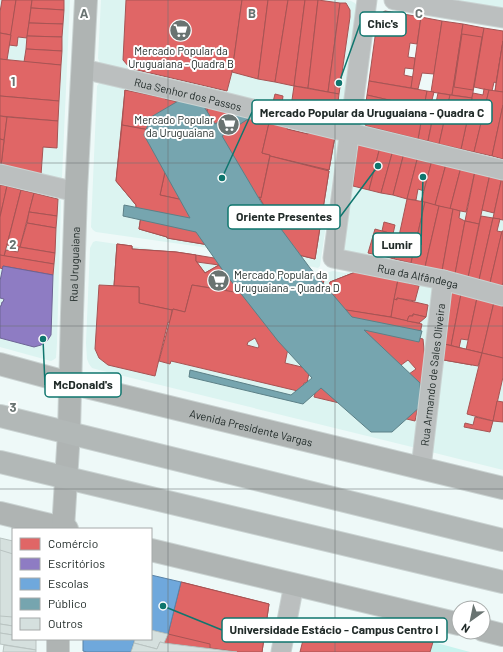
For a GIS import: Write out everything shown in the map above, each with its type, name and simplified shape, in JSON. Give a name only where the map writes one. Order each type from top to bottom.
[{"type":"main road","name":"Rua Uruguaiana","points":[[64,528],[69,432],[76,192],[86,0]]},
{"type":"main road","name":"Avenida Presidente Vargas","points":[[0,364],[70,383],[503,488]]},
{"type":"main road","points":[[0,416],[503,540]]},
{"type":"main road","points":[[0,462],[503,582]]},
{"type":"main road","points":[[0,513],[60,528]]},
{"type":"main road","points":[[451,527],[503,528]]},
{"type":"main road","points":[[152,550],[451,622]]},
{"type":"main road","points":[[491,632],[503,635]]},
{"type":"main road","points":[[58,640],[58,652]]},
{"type":"street","points":[[350,134],[367,0]]},
{"type":"street","points":[[394,0],[503,18]]},
{"type":"street","name":"Rua Senhor dos Passos","points":[[83,69],[503,170]]},
{"type":"street","name":"Rua da Alfândega","points":[[350,134],[333,258],[443,280],[503,296]]},
{"type":"street","points":[[0,174],[76,192]]},
{"type":"street","name":"Rua Armando de Sales Oliveira","points":[[421,468],[443,280]]},
{"type":"street","points":[[281,652],[294,584]]},
{"type":"shaded area","points":[[0,0],[70,0],[62,177],[58,181],[0,169]]},
{"type":"shaded area","points":[[101,0],[351,1],[358,7],[343,119],[340,122],[100,64],[98,58]]},
{"type":"shaded area","points":[[447,0],[503,0],[503,10]]},
{"type":"shaded area","points":[[101,81],[337,138],[338,142],[320,266],[318,268],[257,255],[96,232],[93,230],[91,227],[97,86]]},
{"type":"shaded area","points":[[359,141],[503,175],[503,292],[342,252],[356,144]]},
{"type":"shaded area","points":[[0,180],[59,197],[61,201],[57,343],[56,358],[51,361],[0,347]]},
{"type":"shaded area","points":[[96,241],[255,264],[320,277],[333,271],[345,273],[349,272],[355,267],[434,287],[415,447],[92,368],[87,359],[86,343],[90,248],[93,242]]},
{"type":"shaded area","points":[[444,293],[503,302],[503,470],[431,452]]},
{"type":"shaded area","points":[[433,642],[470,652],[430,652]]},
{"type":"building: Comércio","points":[[2,0],[16,0],[11,35],[0,33],[0,12]]},
{"type":"building: Comércio","points":[[16,0],[32,0],[27,38],[18,37],[17,46],[9,45]]},
{"type":"building: Comércio","points":[[32,0],[64,0],[64,10],[31,8]]},
{"type":"building: Comércio","name":"Mercado Popular da Uruguaiana - Quadra B","points":[[126,0],[242,0],[232,72],[227,91],[129,67],[123,60]]},
{"type":"building: Comércio","points":[[242,0],[268,0],[258,79],[232,72]]},
{"type":"building: Comércio","points":[[268,0],[288,0],[275,82],[258,79]]},
{"type":"building: Comércio","points":[[288,0],[305,0],[294,86],[275,82]]},
{"type":"building: Comércio","points":[[305,0],[318,0],[308,88],[294,86]]},
{"type":"building: Comércio","points":[[318,0],[340,3],[328,92],[308,88]]},
{"type":"building: Comércio","points":[[340,3],[346,3],[350,10],[350,17],[339,94],[328,92]]},
{"type":"building: Comércio","points":[[31,8],[64,10],[63,24],[29,23]]},
{"type":"building: Comércio","points":[[385,11],[421,17],[417,44],[410,43],[408,57],[415,58],[414,69],[405,68],[404,75],[413,77],[411,88],[369,81],[378,15]]},
{"type":"building: Comércio","points":[[421,17],[442,21],[434,74],[422,73],[418,89],[411,88]]},
{"type":"building: Comércio","points":[[442,21],[463,24],[452,95],[431,92]]},
{"type":"building: Comércio","points":[[29,23],[63,24],[62,37],[27,36]]},
{"type":"building: Comércio","points":[[463,24],[484,28],[472,98],[452,95]]},
{"type":"building: Comércio","points":[[484,28],[503,31],[503,41],[496,83],[494,82],[492,91],[474,87]]},
{"type":"building: Comércio","points":[[0,33],[11,35],[7,60],[0,59]]},
{"type":"building: Comércio","points":[[462,34],[482,37],[473,90],[454,87]]},
{"type":"building: Comércio","points":[[27,36],[62,37],[62,51],[26,49]]},
{"type":"building: Comércio","points":[[503,41],[503,92],[495,91]]},
{"type":"building: Comércio","points":[[503,41],[503,92],[495,91]]},
{"type":"building: Comércio","points":[[26,49],[62,51],[61,65],[24,62]]},
{"type":"building: Comércio","points":[[0,59],[61,65],[59,101],[0,96]]},
{"type":"building: Comércio","points":[[369,81],[427,91],[424,108],[367,95]]},
{"type":"building: Comércio","points":[[294,86],[339,94],[336,113],[329,116],[291,107]]},
{"type":"building: Comércio","points":[[484,89],[489,90],[474,152],[461,149],[473,93],[483,95]]},
{"type":"building: Comércio","points":[[125,90],[252,117],[252,119],[287,127],[287,129],[308,134],[309,130],[335,136],[329,170],[270,156],[329,171],[315,259],[254,244],[272,219],[259,197],[249,195],[224,209],[221,208],[219,213],[210,217],[218,230],[229,232],[227,248],[167,238],[139,229],[141,216],[136,215],[136,205],[116,181]]},
{"type":"building: Comércio","points":[[125,90],[208,109],[201,138],[122,125]]},
{"type":"building: Comércio","points":[[489,90],[503,92],[503,105],[492,156],[474,152]]},
{"type":"building: Comércio","points":[[427,91],[434,92],[431,104],[435,105],[428,141],[418,139]]},
{"type":"building: Comércio","points":[[438,93],[450,95],[439,144],[428,141]]},
{"type":"building: Comércio","points":[[275,94],[283,96],[282,104],[273,102]]},
{"type":"building: Comércio","points":[[367,95],[424,108],[421,122],[365,109]]},
{"type":"building: Comércio","points":[[450,95],[472,98],[461,149],[439,144]]},
{"type":"building: Comércio","points":[[0,96],[59,101],[58,121],[0,116]]},
{"type":"building: Comércio","points":[[503,105],[503,159],[492,156]]},
{"type":"building: Comércio","points":[[208,108],[252,117],[252,119],[269,123],[262,153],[270,155],[261,198],[249,195],[224,209],[160,195],[168,158],[172,159],[177,133],[201,138]]},
{"type":"building: Comércio","points":[[365,109],[421,122],[418,139],[366,126],[363,121]]},
{"type":"building: Comércio","points":[[0,116],[7,117],[4,140],[0,139]]},
{"type":"building: Comércio","points":[[7,117],[58,121],[57,148],[43,147],[41,175],[1,166]]},
{"type":"building: Comércio","points":[[269,123],[308,134],[309,130],[335,136],[329,170],[262,153]]},
{"type":"building: Comércio","points":[[122,125],[177,135],[172,159],[168,158],[160,195],[221,208],[219,213],[210,217],[218,230],[229,232],[227,248],[167,238],[139,229],[141,216],[136,215],[136,205],[116,181]]},
{"type":"building: Comércio","points":[[0,139],[4,140],[1,166],[0,166]]},
{"type":"building: Comércio","points":[[358,143],[380,147],[369,190],[353,186]]},
{"type":"building: Comércio","points":[[380,147],[393,150],[381,193],[369,190]]},
{"type":"building: Comércio","points":[[393,150],[404,153],[393,195],[381,193]]},
{"type":"building: Comércio","points":[[404,153],[418,156],[407,199],[393,195]]},
{"type":"building: Comércio","points":[[270,156],[329,171],[315,259],[254,244],[272,219],[259,197],[261,198]]},
{"type":"building: Comércio","points":[[418,156],[432,160],[424,191],[418,189],[416,200],[407,199]]},
{"type":"building: Comércio","points":[[432,160],[446,164],[435,205],[421,202]]},
{"type":"building: Comércio","points":[[446,164],[461,167],[450,209],[435,205]]},
{"type":"building: Comércio","points":[[461,167],[475,171],[466,212],[450,209]]},
{"type":"building: Comércio","points":[[475,171],[490,174],[479,224],[465,221]]},
{"type":"building: Comércio","points":[[490,174],[502,177],[494,213],[482,210]]},
{"type":"building: Comércio","points":[[502,177],[503,178],[503,220],[493,218]]},
{"type":"building: Comércio","points":[[0,185],[7,186],[0,217]]},
{"type":"building: Comércio","points":[[7,186],[21,190],[4,256],[0,255],[0,217]]},
{"type":"building: Comércio","points":[[21,190],[34,193],[20,247],[7,245]]},
{"type":"building: Comércio","points":[[34,193],[58,199],[57,216],[29,212]]},
{"type":"building: Comércio","points":[[407,199],[425,202],[411,263],[394,259]]},
{"type":"building: Comércio","points":[[425,202],[439,206],[425,267],[411,263]]},
{"type":"building: Comércio","points":[[439,206],[453,209],[442,271],[425,267]]},
{"type":"building: Comércio","points":[[453,209],[460,211],[459,218],[465,221],[455,274],[442,271]]},
{"type":"building: Comércio","points":[[29,212],[57,216],[56,228],[27,223]]},
{"type":"building: Comércio","points":[[481,216],[493,218],[479,280],[468,277]]},
{"type":"building: Comércio","points":[[493,218],[500,219],[497,231],[502,232],[490,283],[479,280]]},
{"type":"building: Comércio","points":[[465,221],[479,224],[468,277],[455,274]]},
{"type":"building: Comércio","points":[[384,222],[395,225],[393,234],[382,231]]},
{"type":"building: Comércio","points":[[27,223],[56,228],[55,253],[20,247]]},
{"type":"building: Comércio","points":[[375,229],[393,234],[387,257],[368,253]]},
{"type":"building: Comércio","points":[[502,231],[503,282],[502,286],[490,283]]},
{"type":"building: Comércio","name":"Mercado Popular da Uruguaiana - Quadra D","points":[[117,244],[132,246],[132,249],[196,255],[196,261],[205,273],[219,265],[220,260],[281,269],[324,278],[321,307],[226,291],[227,282],[220,286],[217,283],[211,282],[211,288],[192,285],[185,312],[139,303],[139,287],[114,286]]},
{"type":"building: Comércio","name":"Mercado Popular da Uruguaiana - Quadra D","points":[[117,244],[132,246],[132,249],[196,255],[196,261],[205,273],[219,265],[228,278],[227,282],[220,286],[217,283],[211,282],[211,288],[192,285],[185,312],[139,303],[139,287],[114,286]]},
{"type":"building: Comércio","points":[[391,245],[397,246],[394,259],[387,257]]},
{"type":"building: Comércio","points":[[19,247],[55,253],[54,264],[4,256],[6,250],[18,252]]},
{"type":"building: Comércio","points":[[0,255],[54,264],[53,275],[3,266],[3,269],[0,268]]},
{"type":"building: Comércio","points":[[196,255],[220,259],[219,265],[197,262]]},
{"type":"building: Comércio","points":[[220,260],[281,269],[324,278],[321,307],[226,291],[228,278],[219,264]]},
{"type":"building: Comércio","name":"Mercado Popular da Uruguaiana - Quadra D","points":[[358,271],[398,279],[391,317],[325,307],[330,282]]},
{"type":"building: Comércio","name":"Mercado Popular da Uruguaiana - Quadra D","points":[[358,271],[398,279],[391,317],[325,307],[330,282]]},
{"type":"building: Comércio","points":[[398,280],[419,286],[415,301],[397,298],[397,300],[394,299]]},
{"type":"building: Comércio","points":[[99,285],[139,287],[139,303],[172,310],[170,323],[168,322],[155,376],[108,365],[99,358],[95,349]]},
{"type":"building: Comércio","points":[[192,285],[319,306],[310,321],[291,334],[285,363],[306,368],[305,371],[309,373],[307,383],[304,383],[302,392],[171,361],[170,364],[159,361],[173,309],[185,312]],"holes":[[[255,338],[259,346],[258,348],[247,345],[248,342]]]},
{"type":"building: Comércio","points":[[451,291],[461,294],[451,346],[440,343]]},
{"type":"building: Comércio","points":[[461,294],[477,298],[468,340],[461,339],[459,348],[451,346]]},
{"type":"building: Comércio","points":[[397,298],[428,305],[426,317],[413,314],[413,316],[409,316],[407,321],[391,317],[394,299],[397,300]]},
{"type":"building: Comércio","points":[[477,298],[494,302],[482,353],[466,350]]},
{"type":"building: Comércio","points":[[494,302],[503,304],[503,358],[482,353]]},
{"type":"building: Comércio","points":[[328,307],[422,324],[419,338],[423,339],[425,359],[415,421],[314,397],[326,347],[332,349],[343,340],[345,336],[339,326],[330,324],[331,317]],"holes":[[[408,360],[416,369],[402,379],[397,372],[397,368]]]},
{"type":"building: Comércio","points":[[413,314],[426,317],[419,323],[407,321],[409,316],[413,316]]},
{"type":"building: Comércio","points":[[309,337],[316,347],[303,356],[296,346]]},
{"type":"building: Comércio","points":[[440,343],[482,353],[480,359],[474,357],[472,365],[438,359]]},
{"type":"building: Comércio","points":[[440,343],[482,353],[478,366],[438,359]]},
{"type":"building: Comércio","points":[[482,353],[503,358],[503,377],[493,421],[467,414]]},
{"type":"building: Comércio","points":[[310,355],[318,365],[310,370],[303,360]]},
{"type":"building: Comércio","points":[[497,401],[503,402],[503,422],[493,421]]},
{"type":"building: Comércio","points":[[475,417],[493,421],[490,432],[464,427],[465,423],[473,425]]},
{"type":"building: Comércio","points":[[181,582],[269,604],[262,652],[237,652],[164,643],[168,634]]},
{"type":"building: Comércio","points":[[181,582],[269,604],[262,652],[237,652],[210,648],[210,644],[168,634]]},
{"type":"building: Comércio","points":[[308,620],[433,642],[430,652],[300,652]]},
{"type":"building: Escritórios","points":[[3,266],[53,275],[51,335],[47,341],[41,345],[34,347],[0,338],[0,306],[4,299],[0,298],[0,281]]},
{"type":"building: Escolas","points":[[152,575],[181,582],[168,634],[152,630]]},
{"type":"building: Escolas","points":[[83,640],[135,640],[131,652],[83,651]]},
{"type":"building: Público","points":[[185,97],[201,102],[215,124],[241,108],[248,119],[222,136],[261,202],[310,268],[352,317],[422,331],[419,342],[364,330],[420,383],[421,406],[392,432],[371,432],[321,388],[303,404],[189,377],[190,370],[291,395],[312,378],[278,341],[224,272],[196,232],[123,216],[124,205],[190,218],[144,135],[151,117]]},
{"type":"building: Outros","points":[[0,538],[12,541],[12,626],[0,624]]},
{"type":"building: Outros","points":[[0,550],[12,554],[12,617],[0,616]]},
{"type":"building: Outros","points":[[0,624],[12,626],[12,635],[0,633]]},
{"type":"building: Outros","points":[[152,630],[168,634],[164,643],[160,642],[157,649],[134,643],[135,640],[152,640]]},
{"type":"building: Outros","points":[[0,633],[12,635],[12,640],[36,640],[36,650],[0,644]]},
{"type":"building: Outros","points":[[160,642],[237,652],[131,652],[134,643],[157,649]]},
{"type":"building: Outros","points":[[4,645],[36,650],[36,652],[3,652]]},
{"type":"place","name":"Mercado Popular da Uruguaiana - Quadra B","points":[[181,30]]},
{"type":"place","name":"Chic's","points":[[339,83]]},
{"type":"place","name":"Mercado Popular da Uruguaiana","points":[[229,125]]},
{"type":"place","name":"Oriente Presentes","points":[[378,166]]},
{"type":"place","name":"Lumir","points":[[423,177]]},
{"type":"place","name":"Mercado Popular da Uruguaiana - Quadra C","points":[[222,178]]},
{"type":"place","name":"Mercado Popular da Uruguaiana - Quadra D","points":[[219,280]]},
{"type":"place","name":"McDonald's","points":[[43,339]]},
{"type":"place","name":"Universidade Estácio - Campus Centro I","points":[[163,606]]}]
